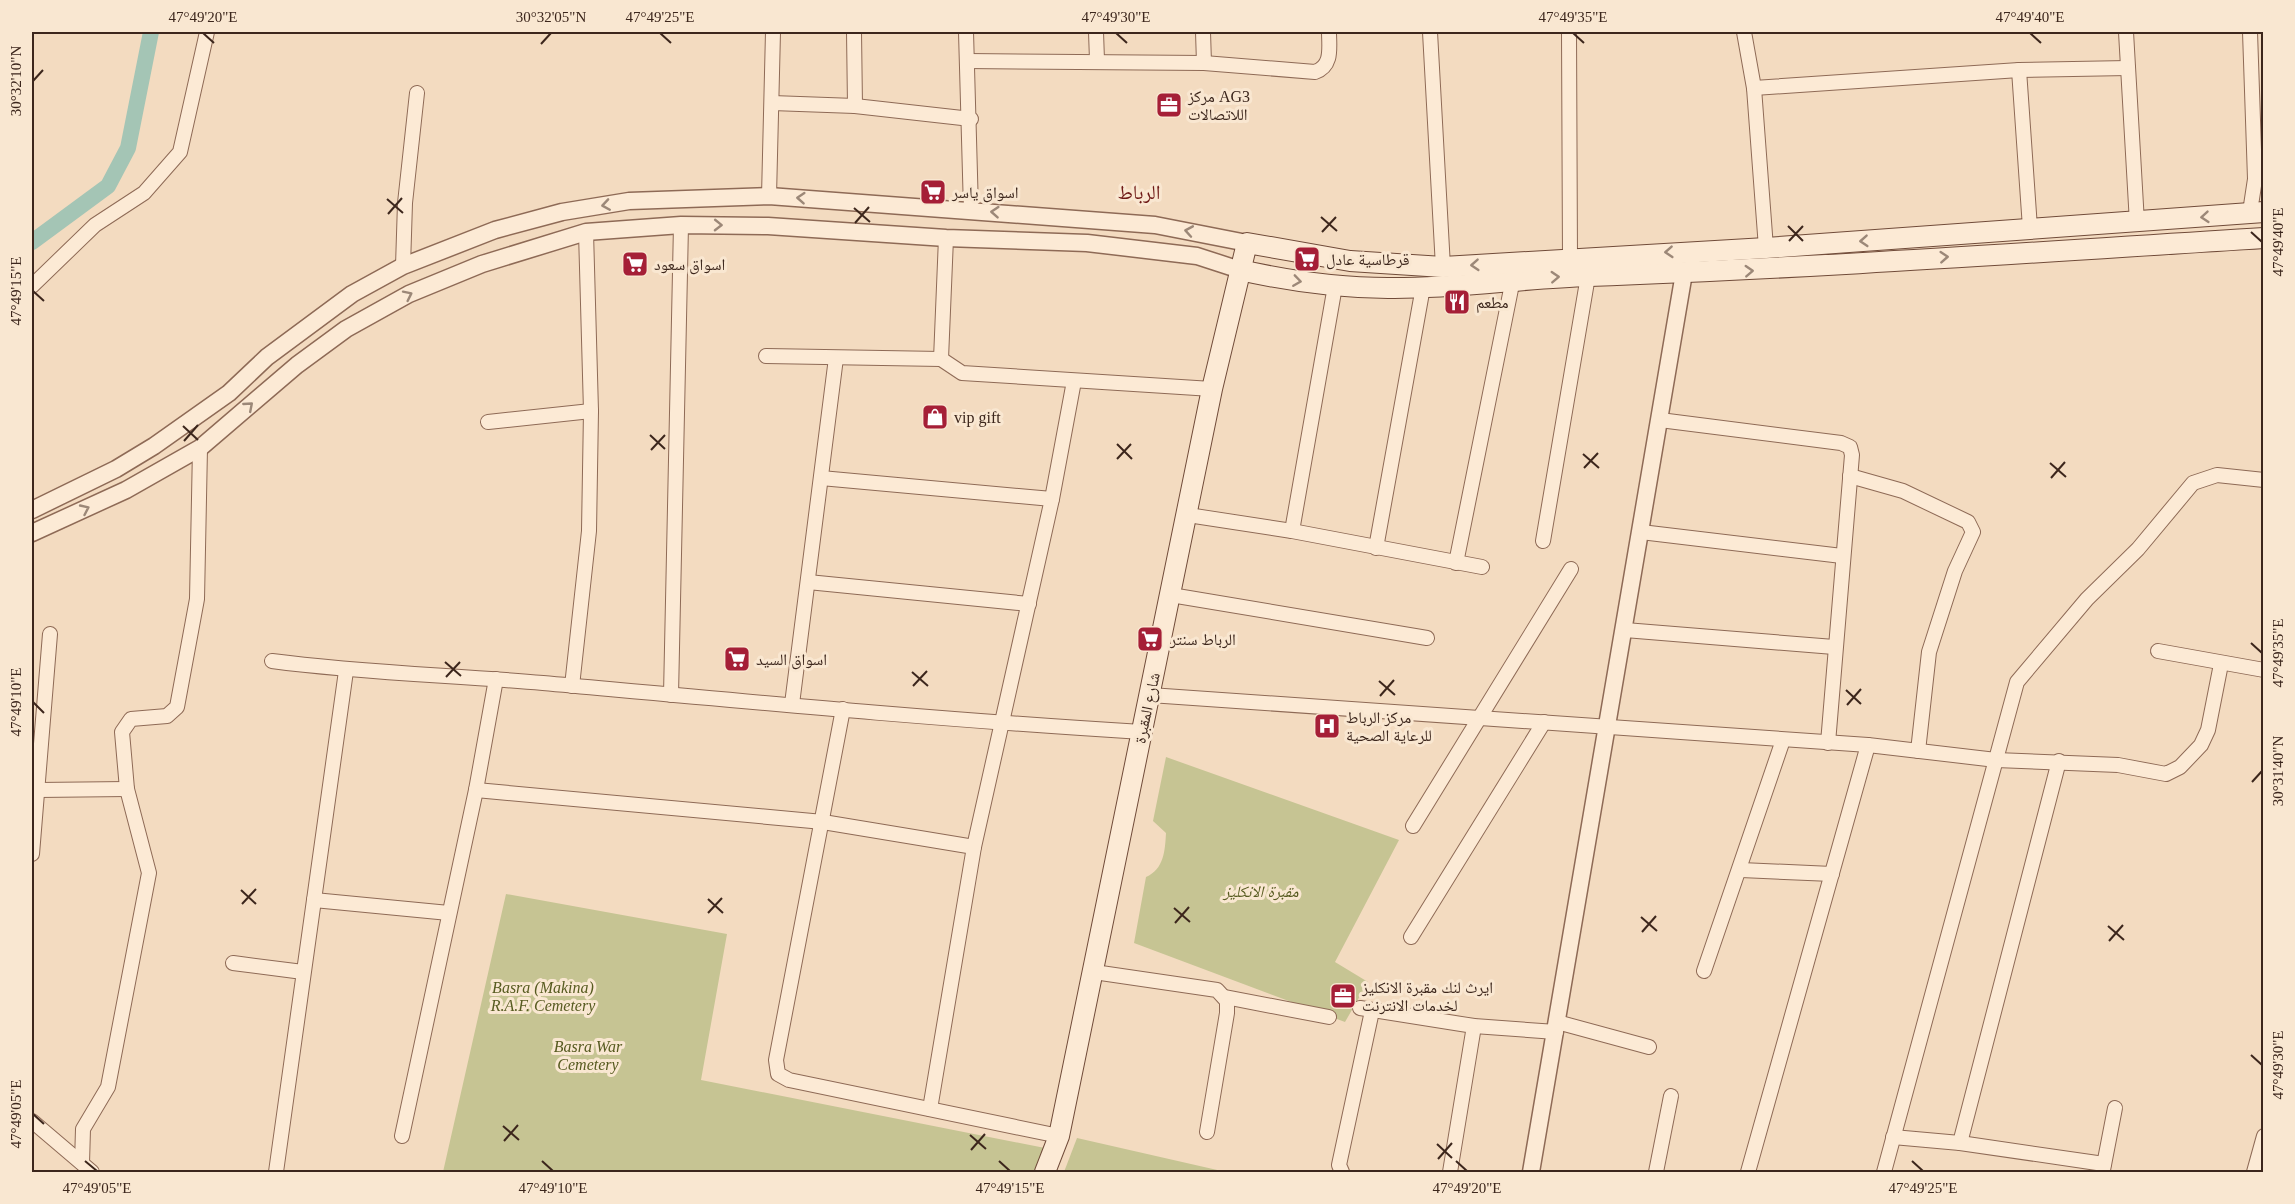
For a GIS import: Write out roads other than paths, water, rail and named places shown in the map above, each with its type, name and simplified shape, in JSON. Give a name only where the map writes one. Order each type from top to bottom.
[{"type":"main road","points":[[1247,243],[1350,261],[1443,267],[2137,223],[2257,212]]},
{"type":"main road","points":[[1904,238],[1905,260]]},
{"type":"main road","points":[[1240,270],[1335,286],[1423,287],[1513,279],[1684,273],[2264,238]]},
{"type":"main road","name":"شارع المقبرة","points":[[1045,1173],[1059,1136],[1212,389],[1247,243]]},
{"type":"street","points":[[32,286],[95,225],[144,193],[180,152],[207,32]]},
{"type":"street","points":[[769,196],[773,32]]},
{"type":"street","points":[[854,32],[855,106]]},
{"type":"street","points":[[966,32],[971,119],[970,239]]},
{"type":"street","points":[[1096,32],[1097,60]]},
{"type":"street","points":[[1203,32],[1204,63]]},
{"type":"street","points":[[967,61],[1097,60],[1204,63],[1315,72],[1324,67],[1329,58],[1329,32]]},
{"type":"street","points":[[1430,32],[1443,267]]},
{"type":"street","points":[[1569,32],[1570,259]]},
{"type":"street","points":[[1744,32],[1754,87],[1766,248]]},
{"type":"street","points":[[2126,32],[2137,223]]},
{"type":"street","points":[[2250,32],[2257,212]]},
{"type":"street","points":[[1754,87],[2019,70],[2128,68]]},
{"type":"street","points":[[2019,70],[2030,228]]},
{"type":"street","points":[[403,266],[405,203],[417,93]]},
{"type":"street","points":[[772,103],[855,106],[971,119]]},
{"type":"street","points":[[32,510],[116,469],[162,440],[229,393],[267,357],[307,325],[352,294],[403,266],[501,228],[562,212],[629,201],[769,196],[1155,225],[1247,243]]},
{"type":"street","points":[[32,533],[126,490],[200,448],[297,365],[346,328],[408,294],[508,257],[586,232],[681,225],[768,226],[946,238],[1087,243],[1197,256],[1240,270]]},
{"type":"street","points":[[671,695],[681,225]]},
{"type":"street","points":[[501,228],[508,257]]},
{"type":"street","points":[[572,686],[589,531],[591,411],[586,232]]},
{"type":"street","points":[[941,359],[946,238]]},
{"type":"street","points":[[1531,1173],[1684,273]]},
{"type":"street","points":[[1543,542],[1588,276]]},
{"type":"street","points":[[1456,563],[1513,279]]},
{"type":"street","points":[[1292,531],[1335,286]]},
{"type":"street","points":[[1376,548],[1423,287]]},
{"type":"street","points":[[766,356],[941,359],[962,373],[1212,389]]},
{"type":"street","points":[[792,704],[836,358]]},
{"type":"street","points":[[930,1109],[974,847],[1052,499],[1074,381]]},
{"type":"street","points":[[488,422],[591,411]]},
{"type":"street","points":[[1660,420],[1841,443],[1850,447],[1852,455],[1834,647],[1828,743]]},
{"type":"street","points":[[87,1168],[83,1129],[108,1087],[149,873],[127,789],[122,742],[123,727],[131,719],[168,716],[177,707],[197,599],[200,448]]},
{"type":"street","points":[[116,469],[126,490]]},
{"type":"street","points":[[1884,1173],[2017,682],[2087,599],[2138,549],[2183,492],[2204,478],[2217,475],[2264,480]]},
{"type":"street","points":[[1850,476],[1903,491],[1968,522],[1973,532],[1955,572],[1929,652],[1918,751]]},
{"type":"street","points":[[821,478],[1052,499]]},
{"type":"street","points":[[1188,515],[1292,531],[1482,567]]},
{"type":"street","points":[[1641,532],[1842,556]]},
{"type":"street","points":[[1413,826],[1482,718],[1570,569]]},
{"type":"street","points":[[808,582],[1029,604]]},
{"type":"street","points":[[1171,595],[1426,638]]},
{"type":"street","points":[[1625,630],[1834,647]]},
{"type":"street","points":[[32,854],[38,790],[36,768],[50,634]]},
{"type":"street","points":[[2158,651],[2264,670]]},
{"type":"street","points":[[272,661],[346,671],[496,679],[1002,724],[1143,732]]},
{"type":"street","points":[[1150,695],[1868,745],[1996,760],[2118,765],[2155,774],[2174,772],[2197,750],[2208,730],[2221,664]]},
{"type":"street","points":[[276,1173],[346,671]]},
{"type":"street","points":[[402,1136],[476,790],[496,679]]},
{"type":"street","points":[[843,710],[776,1060],[778,1074],[789,1080],[1059,1136]]},
{"type":"street","points":[[1411,937],[1544,722]]},
{"type":"street","points":[[1704,971],[1783,740]]},
{"type":"street","points":[[1748,1173],[1868,745]]},
{"type":"street","points":[[1960,1143],[2059,761]]},
{"type":"street","points":[[38,790],[127,789]]},
{"type":"street","points":[[476,790],[823,822],[974,847]]},
{"type":"street","points":[[1740,870],[1832,874]]},
{"type":"street","points":[[314,900],[449,913]]},
{"type":"street","points":[[233,963],[303,972]]},
{"type":"street","points":[[1094,972],[1217,990],[1225,998],[1329,1017]]},
{"type":"street","points":[[1207,1132],[1227,1014],[1225,998]]},
{"type":"street","points":[[1342,1173],[1339,1165],[1366,1009],[1474,1026],[1556,1027],[1649,1047]]},
{"type":"street","points":[[1449,1173],[1474,1026]]},
{"type":"street","points":[[1656,1173],[1671,1096]]},
{"type":"street","points":[[1893,1137],[1960,1143],[2104,1168],[2115,1108]]},
{"type":"street","points":[[32,1121],[87,1168]]},
{"type":"street","points":[[2254,1173],[2264,1136]]},
{"type":"waterway","points":[[32,242],[108,186],[128,148],[151,32]]},
{"type":"place","name":"مركز AG3 اللاتصالات","points":[[1169,105]]},
{"type":"place","name":"اسواق ياسر","points":[[933,192]]},
{"type":"place","name":"قرطاسية عادل","points":[[1307,259]]},
{"type":"place","name":"اسواق سعود","points":[[635,264]]},
{"type":"place","name":"مطعم","points":[[1457,302]]},
{"type":"place","name":"vip gift","points":[[935,417]]},
{"type":"place","name":"الرباط سنتر","points":[[1150,639]]},
{"type":"place","name":"اسواق السيد","points":[[737,659]]},
{"type":"place","name":"مركز الرباط للرعاية الصحية","points":[[1327,726]]},
{"type":"place","name":"ايرث لنك مقبرة الانكليز لخدمات الانترنت","points":[[1343,996]]},
{"type":"district","name":"الرباط","points":[[1139,192]]},
{"type":"park label","name":"مقبرة الانكليز","points":[[1261,891]]},
{"type":"park label","name":"Basra (Makina) R.A.F. Cemetery","points":[[543,996]]},
{"type":"park label","name":"Basra War Cemetery","points":[[588,1055]]}]
